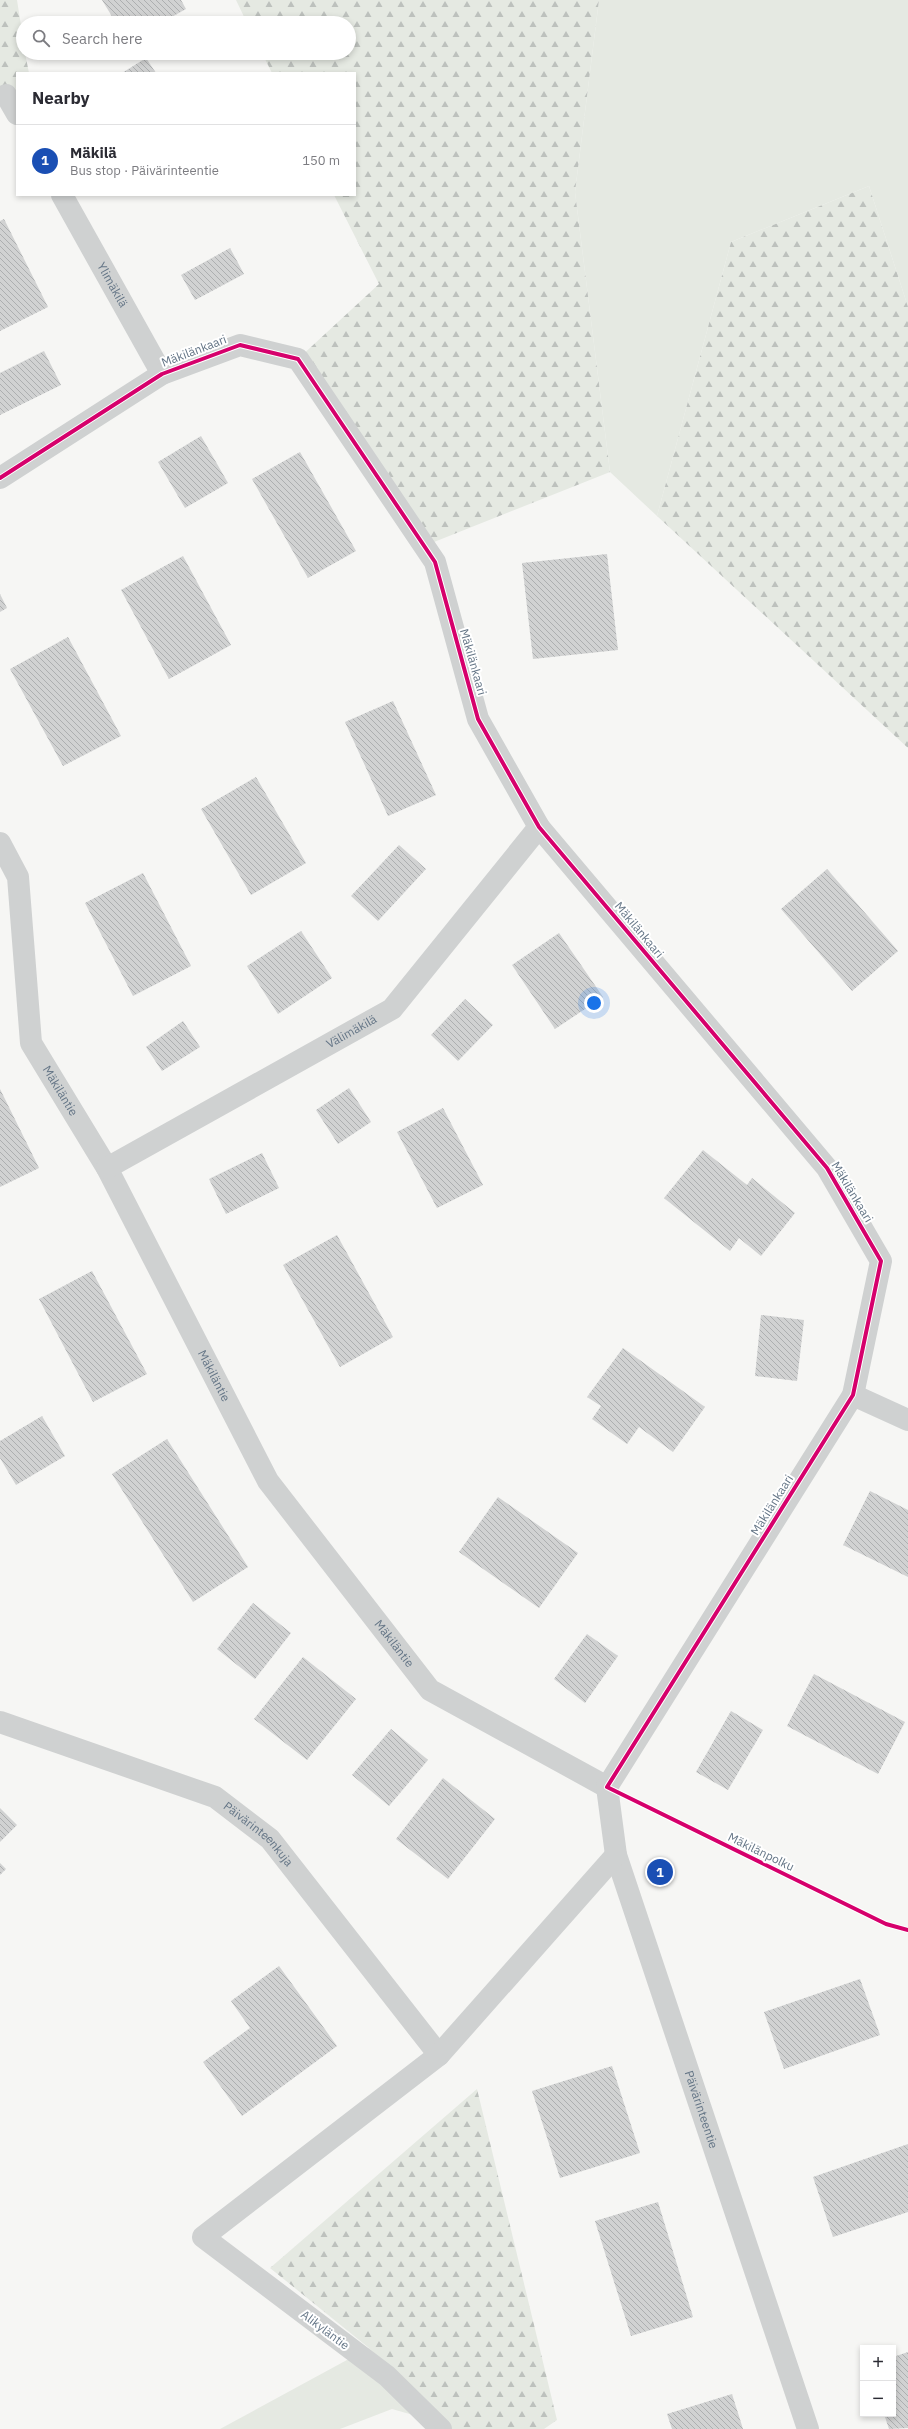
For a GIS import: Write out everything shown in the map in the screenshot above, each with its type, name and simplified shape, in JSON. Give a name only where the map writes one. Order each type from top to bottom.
[{"type":"street","points":[[6,96],[16,112]]},
{"type":"street","name":"Ylimäkilä","points":[[63,196],[162,374]]},
{"type":"street","name":"Mäkilänkaari","points":[[0,478],[162,374],[240,344],[298,359],[435,562],[478,719],[539,827],[827,1168],[882,1261],[853,1395],[607,1787]]},
{"type":"street","name":"Välimäkilä","points":[[107,1168],[392,1009],[539,827]]},
{"type":"street","name":"Mäkiläntie","points":[[0,843],[18,877],[31,1043],[107,1168],[268,1481],[430,1690],[607,1787]]},
{"type":"street","points":[[853,1395],[908,1420]]},
{"type":"street","name":"Päivärinteenkuja","points":[[0,1722],[215,1797],[270,1839],[439,2055]]},
{"type":"street","name":"Päivärinteentie","points":[[607,1787],[616,1855],[808,2429]]},
{"type":"street","points":[[439,2055],[616,1855]]},
{"type":"street","name":"Alikyläntie","points":[[439,2055],[203,2237],[387,2376],[442,2429]]},
{"type":"green space","points":[[0,0],[17,0],[20,16],[16,16],[16,60],[26,60],[29,72],[16,72],[16,90],[0,97]]},
{"type":"green space","points":[[236,0],[599,0],[575,192],[610,472],[424,546],[298,359],[379,284],[335,196],[356,196],[356,72],[272,72],[266,60],[356,60],[356,16],[244,16]]},
{"type":"green space","points":[[599,0],[908,0],[908,307],[869,186],[731,242],[657,516],[610,472],[575,192]]},
{"type":"green space","points":[[869,186],[908,307],[908,748],[657,516],[731,242]]},
{"type":"green space","points":[[477,2089],[557,2420],[544,2429],[442,2429],[369,2348],[270,2268]]},
{"type":"green space","points":[[369,2348],[434,2421],[392,2409],[340,2429],[220,2429]]},
{"type":"building","points":[[102,0],[181,0],[186,9],[174,16],[112,16]]},
{"type":"building","points":[[143,60],[147,60],[155,72],[124,72]]},
{"type":"building","points":[[4,219],[48,307],[0,331],[0,221]]},
{"type":"building","points":[[230,248],[244,274],[195,300],[181,275]]},
{"type":"building","points":[[44,351],[61,385],[0,415],[0,373]]},
{"type":"building","points":[[201,436],[228,483],[185,508],[158,462]]},
{"type":"building","points":[[300,452],[356,551],[308,578],[252,479]]},
{"type":"building","points":[[607,554],[618,650],[533,659],[522,563]]},
{"type":"building","points":[[183,556],[231,645],[169,679],[121,590]]},
{"type":"building","points":[[0,594],[7,608],[0,612]]},
{"type":"building","points":[[68,637],[121,736],[63,766],[10,669]]},
{"type":"building","points":[[393,701],[436,795],[388,816],[345,722]]},
{"type":"building","points":[[256,777],[306,863],[251,895],[201,809]]},
{"type":"building","points":[[399,845],[426,869],[378,921],[351,896]]},
{"type":"building","points":[[827,869],[898,951],[852,991],[781,909]]},
{"type":"building","points":[[143,873],[191,966],[133,996],[85,903]]},
{"type":"building","points":[[301,931],[332,978],[278,1014],[247,966]]},
{"type":"building","points":[[559,933],[603,997],[555,1029],[512,965]]},
{"type":"building","points":[[465,999],[493,1025],[458,1061],[431,1035]]},
{"type":"building","points":[[183,1021],[200,1047],[162,1071],[146,1047]]},
{"type":"building","points":[[349,1088],[371,1122],[338,1144],[316,1110]]},
{"type":"building","points":[[0,1089],[39,1168],[0,1187]]},
{"type":"building","points":[[443,1108],[483,1185],[437,1208],[397,1132]]},
{"type":"building","points":[[703,1150],[747,1185],[752,1178],[795,1213],[761,1256],[739,1238],[730,1251],[664,1198]]},
{"type":"building","points":[[262,1153],[279,1188],[226,1214],[209,1179]]},
{"type":"building","points":[[337,1235],[393,1337],[340,1367],[283,1265]]},
{"type":"building","points":[[92,1271],[147,1374],[93,1402],[39,1299]]},
{"type":"building","points":[[761,1315],[804,1320],[797,1381],[755,1376]]},
{"type":"building","points":[[623,1348],[705,1407],[673,1452],[639,1427],[627,1444],[592,1419],[601,1406],[587,1397]]},
{"type":"building","points":[[42,1416],[65,1456],[16,1485],[0,1458],[0,1441]]},
{"type":"building","points":[[167,1439],[248,1567],[193,1602],[112,1474]]},
{"type":"building","points":[[870,1491],[908,1510],[908,1577],[843,1545]]},
{"type":"building","points":[[498,1497],[578,1553],[539,1608],[459,1552]]},
{"type":"building","points":[[253,1603],[291,1633],[255,1679],[217,1649]]},
{"type":"building","points":[[587,1634],[618,1656],[585,1703],[554,1679]]},
{"type":"building","points":[[303,1657],[356,1699],[307,1760],[254,1719]]},
{"type":"building","points":[[814,1674],[905,1722],[878,1774],[787,1726]]},
{"type":"building","points":[[731,1711],[763,1730],[728,1790],[696,1772]]},
{"type":"building","points":[[391,1729],[428,1760],[389,1806],[352,1775]]},
{"type":"building","points":[[443,1778],[495,1819],[448,1879],[396,1839]]},
{"type":"building","points":[[0,1808],[17,1825],[0,1842]]},
{"type":"building","points":[[0,1863],[6,1869],[0,1875]]},
{"type":"building","points":[[279,1966],[337,2046],[242,2116],[203,2062],[250,2028],[231,2001]]},
{"type":"building","points":[[860,1979],[880,2035],[784,2069],[764,2012]]},
{"type":"building","points":[[612,2066],[640,2153],[560,2178],[532,2091]]},
{"type":"building","points":[[908,2144],[908,2212],[833,2237],[813,2177]]},
{"type":"building","points":[[658,2202],[693,2317],[631,2336],[595,2221]]},
{"type":"building","points":[[908,2352],[908,2428],[889,2429],[885,2417],[896,2417],[896,2356]]},
{"type":"building","points":[[732,2394],[743,2429],[672,2429],[667,2414]]},
{"type":"cycle path","name":"Mäkilänpolku","points":[[0,478],[162,374],[240,345],[298,359],[435,562],[478,719],[539,827],[827,1168],[881,1261],[853,1395],[607,1787],[886,1924],[908,1930]]},
{"type":"place","name":"Mäkilä","points":[[660,1872]]}]
